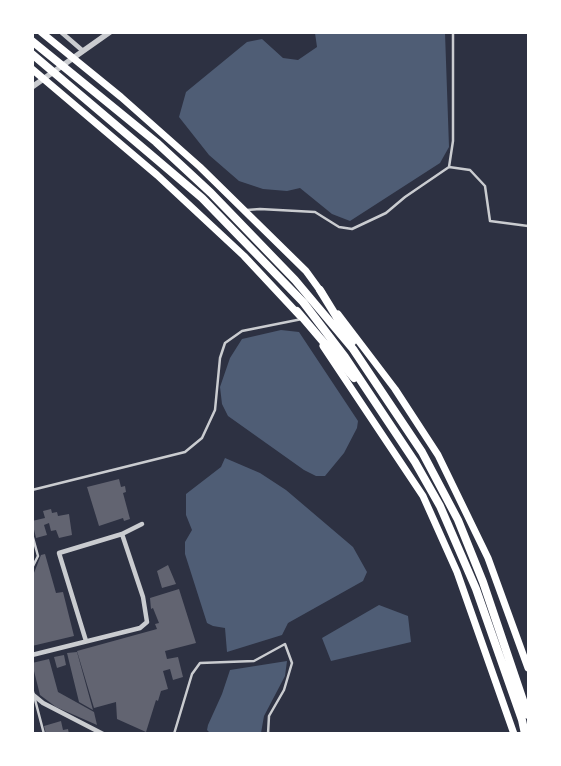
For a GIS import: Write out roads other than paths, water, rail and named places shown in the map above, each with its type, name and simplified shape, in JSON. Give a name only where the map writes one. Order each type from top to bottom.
[{"type":"highway","points":[[32,40],[156,142],[211,193],[295,280],[353,349],[422,452],[458,520],[483,582],[528,715]]},
{"type":"highway","points":[[32,54],[148,150],[202,198],[248,243],[303,302],[345,357],[415,462],[440,506],[476,589],[522,720],[524,734]]},
{"type":"highway","points":[[320,290],[387,400]]},
{"type":"highway","points":[[297,311],[378,406]]},
{"type":"main road","points":[[41,32],[74,57],[200,168],[306,271],[395,389],[438,455],[488,558],[528,668]]},
{"type":"main road","points":[[32,68],[171,188],[244,256],[297,311],[337,366],[423,496],[457,572],[514,734]]},
{"type":"street","points":[[61,32],[83,51]]},
{"type":"street","points":[[32,87],[110,32]]},
{"type":"street","points":[[86,641],[59,553],[122,534],[142,524]]},
{"type":"street","points":[[32,654],[140,628],[148,622],[143,597],[122,534]]},
{"type":"street","points":[[34,695],[43,703],[103,734]]},
{"type":"lane","points":[[449,167],[453,141],[453,32]]},
{"type":"lane","points":[[244,211],[260,209],[315,212],[339,228],[352,229],[386,213],[405,197],[449,167],[470,170],[485,186],[490,222],[528,226]]},
{"type":"lane","points":[[32,490],[185,452],[202,438],[215,410],[220,358],[226,343],[242,331],[302,319]]},
{"type":"lane","points":[[32,534],[38,556],[32,568]]},
{"type":"lane","points":[[174,734],[192,674],[200,663],[254,661],[285,644],[292,663],[284,690],[269,716],[268,734]]},
{"type":"lane","points":[[32,688],[44,734]]},
{"type":"water","points":[[315,33],[445,33],[449,147],[440,163],[350,221],[332,214],[300,188],[287,191],[263,189],[239,181],[209,155],[179,117],[186,92],[247,42],[262,39],[283,58],[298,60],[317,47]]},
{"type":"water","points":[[281,330],[299,332],[358,421],[357,428],[344,453],[325,476],[316,476],[304,470],[228,416],[222,404],[220,387],[230,358],[242,339]]},
{"type":"water","points":[[225,458],[260,473],[286,490],[353,547],[367,572],[363,581],[288,623],[282,635],[227,652],[225,628],[207,623],[185,554],[185,542],[192,530],[186,515],[186,494],[221,467]]},
{"type":"water","points":[[379,605],[408,616],[411,642],[331,661],[322,638]]},
{"type":"water","points":[[287,661],[285,676],[264,716],[261,733],[210,733],[207,730],[230,670]]}]
